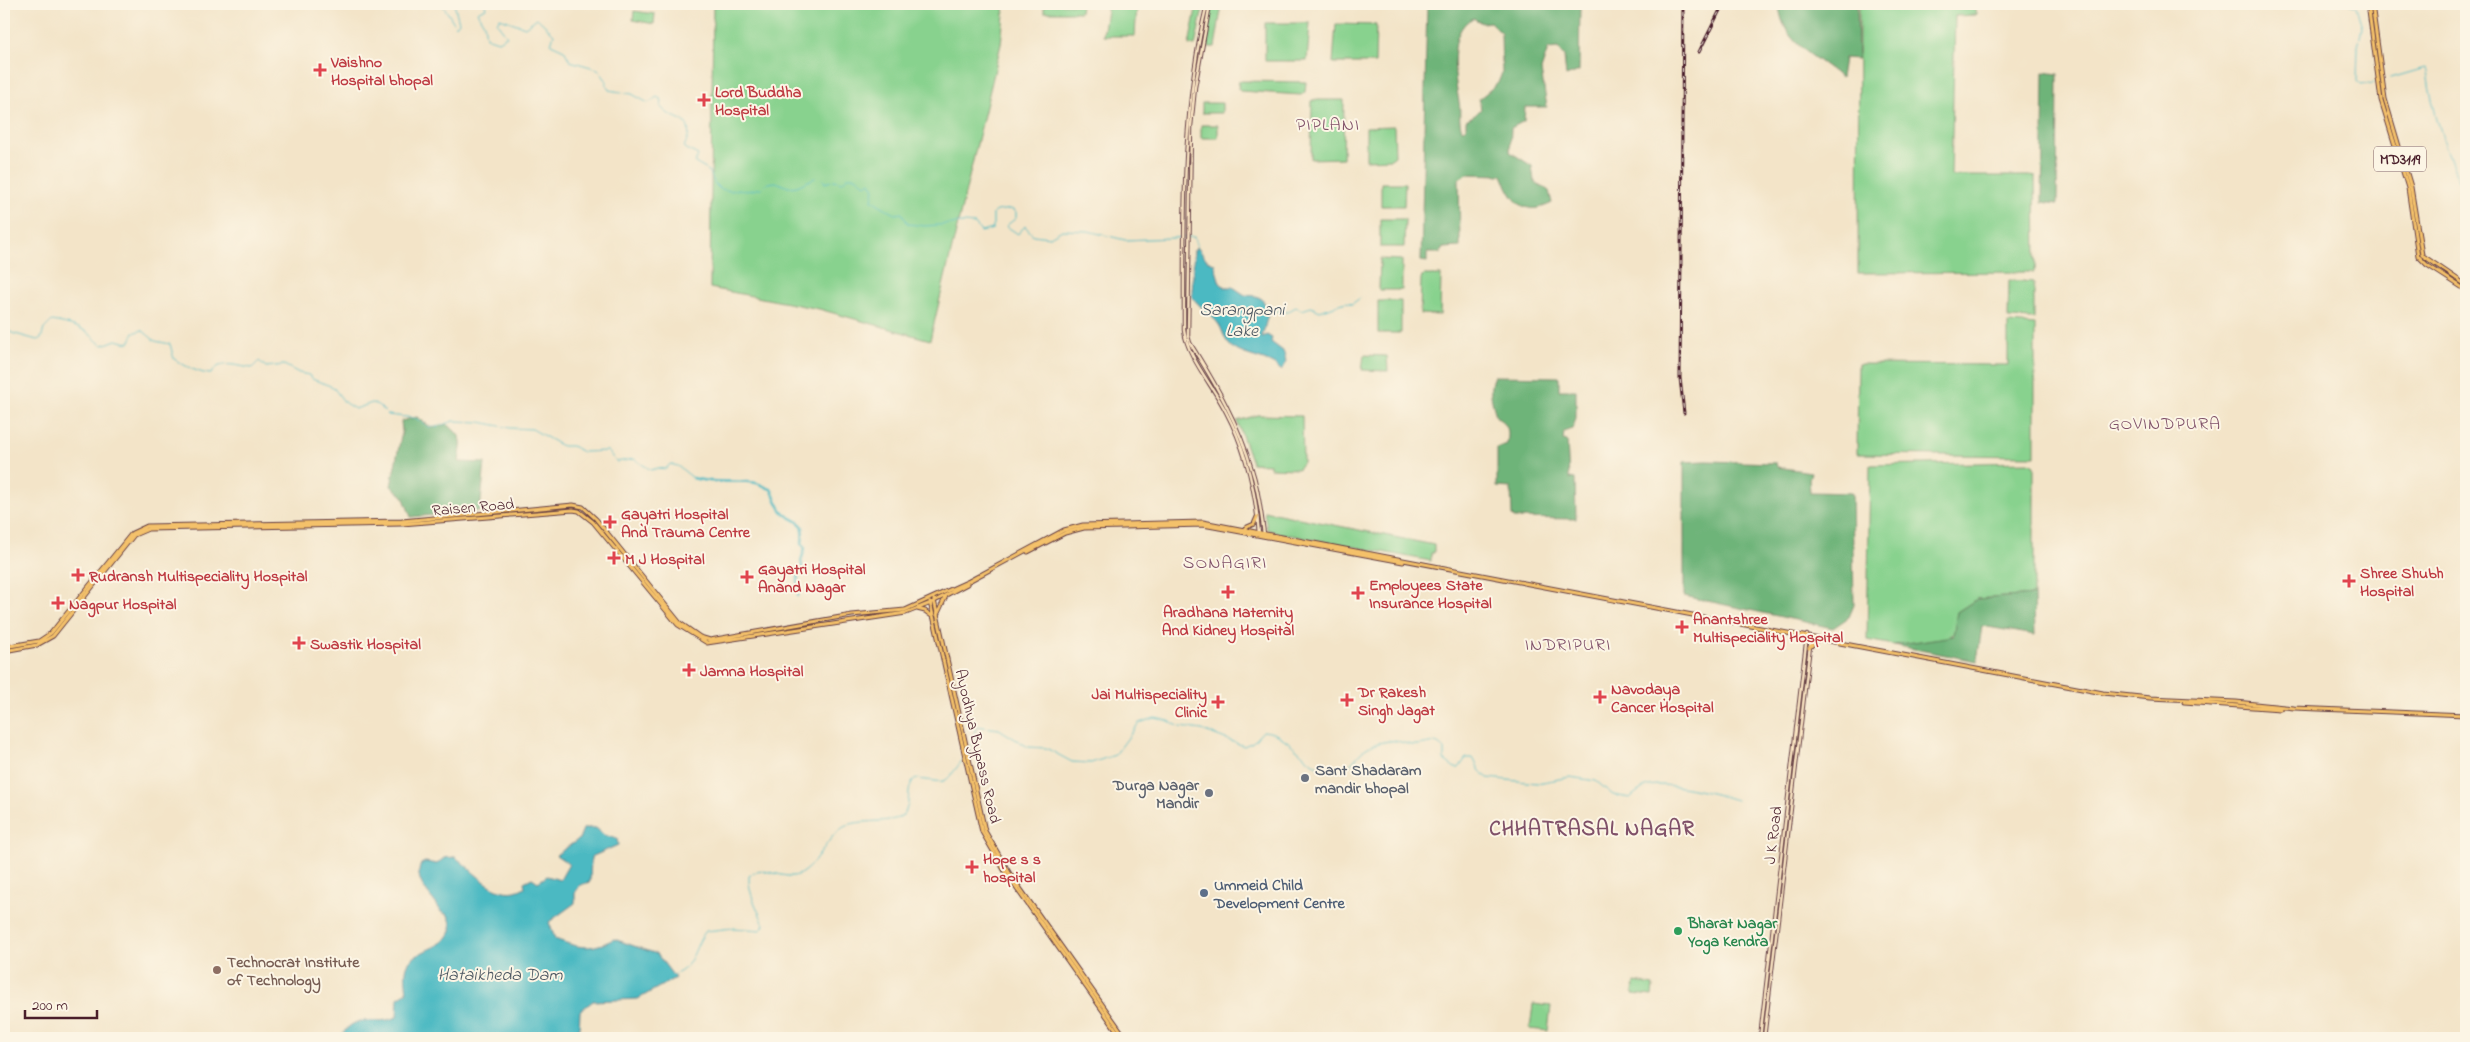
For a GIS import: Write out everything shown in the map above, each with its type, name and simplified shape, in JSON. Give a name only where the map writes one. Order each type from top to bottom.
[{"type":"main road","points":[[1208,4],[1191,87],[1187,230],[1189,340],[1232,416],[1252,474],[1264,534]]},
{"type":"main road","name":"MD3119","points":[[2368,4],[2381,100],[2408,188],[2418,256],[2427,265],[2466,290]]},
{"type":"main road","name":"MD3119","points":[[2372,4],[2385,99],[2412,187],[2422,255],[2466,285]]},
{"type":"main road","points":[[1252,474],[1259,533]]},
{"type":"main road","name":"Raisen Road","points":[[4,651],[37,646],[53,636],[134,535],[148,528],[333,524],[449,518],[573,505],[583,508],[596,519],[680,623],[700,637],[710,640],[854,615],[905,610],[932,600]]},
{"type":"main road","name":"Raisen Road","points":[[351,523],[450,521],[572,510],[579,511],[593,522],[678,626],[707,643],[854,622],[915,609],[932,600]]},
{"type":"main road","points":[[1244,528],[1254,524],[1257,517]]},
{"type":"main road","points":[[932,600],[1064,530],[1083,525],[1203,522],[1244,528],[1259,533]]},
{"type":"main road","name":"Raisen Road","points":[[4,647],[39,641],[51,633],[132,533],[143,527],[333,524]]},
{"type":"main road","points":[[932,600],[946,595],[1065,533],[1084,528],[1204,525],[1259,533],[2103,693],[2294,708],[2466,716]]},
{"type":"main road","points":[[915,609],[935,616],[946,595]]},
{"type":"main road","name":"Ayodhya Bypass Road","points":[[932,600],[982,832],[998,862],[1124,1038]]},
{"type":"main road","points":[[854,615],[854,622]]},
{"type":"main road","points":[[1809,636],[2037,684],[2140,700],[2291,710],[2466,716]]},
{"type":"main road","name":"J K Road","points":[[1762,1038],[1809,636]]},
{"type":"main road","name":"J K Road","points":[[1764,1024],[1809,636]]},
{"type":"main road","points":[[1809,648],[1818,639]]},
{"type":"green space","points":[[713,4],[1005,4],[1001,44],[930,340],[819,309],[710,288]]},
{"type":"green space","points":[[1044,4],[1081,4],[1080,12],[1044,12]]},
{"type":"green space","points":[[1108,4],[1137,4],[1135,36],[1103,36]]},
{"type":"green space","points":[[1197,4],[1204,4],[1195,46],[1189,45]]},
{"type":"green space","points":[[1213,4],[1222,4],[1215,47],[1203,47]]},
{"type":"green space","points":[[1427,4],[1580,4],[1579,71],[1566,76],[1564,56],[1558,48],[1548,49],[1541,70],[1547,107],[1525,107],[1524,121],[1511,128],[1510,152],[1532,166],[1534,181],[1549,191],[1552,203],[1542,207],[1526,207],[1515,199],[1502,175],[1467,174],[1459,179],[1460,247],[1443,248],[1440,253],[1427,253],[1427,262],[1421,261]],"holes":[[[1473,18],[1482,23],[1490,22],[1501,33],[1502,73],[1498,83],[1479,99],[1481,109],[1466,120],[1466,128],[1462,129],[1454,56],[1456,44],[1464,24]]]},
{"type":"green space","points":[[1778,4],[1857,4],[1858,59],[1844,58],[1841,78],[1810,55],[1790,35],[1784,24]]},
{"type":"green space","points":[[1859,4],[1976,4],[1976,15],[1955,16],[1951,176],[2035,176],[2036,266],[2034,272],[1858,273]]},
{"type":"green space","points":[[634,11],[655,14],[654,24],[633,20]]},
{"type":"green space","points":[[1265,23],[1310,23],[1307,61],[1265,61]]},
{"type":"green space","points":[[1336,24],[1376,25],[1375,63],[1333,63]]},
{"type":"green space","points":[[2044,72],[2058,74],[2057,204],[2042,202]]},
{"type":"green space","points":[[1239,81],[1306,82],[1305,92],[1301,95],[1240,91],[1238,89]]},
{"type":"green space","points":[[1312,100],[1344,100],[1343,158],[1311,159]]},
{"type":"green space","points":[[1202,103],[1222,103],[1222,113],[1202,113]]},
{"type":"green space","points":[[1201,125],[1218,125],[1218,138],[1201,138]]},
{"type":"green space","points":[[1394,126],[1395,156],[1391,159],[1366,160],[1366,127]]},
{"type":"green space","points":[[1381,183],[1405,183],[1404,206],[1381,206]]},
{"type":"green space","points":[[1380,219],[1405,219],[1404,247],[1380,247]]},
{"type":"green space","points":[[1380,259],[1402,260],[1402,290],[1379,290]]},
{"type":"green space","points":[[1424,275],[1441,275],[1440,315],[1420,314],[1421,278]]},
{"type":"green space","points":[[2009,280],[2034,282],[2034,319],[2008,318]]},
{"type":"green space","points":[[1378,301],[1401,301],[1401,333],[1378,333]]},
{"type":"green space","points":[[2008,323],[2035,325],[2035,456],[1857,454],[1858,364],[2008,365]]},
{"type":"green space","points":[[1364,355],[1387,356],[1388,371],[1362,370]]},
{"type":"green space","points":[[1494,376],[1559,377],[1559,390],[1576,390],[1576,419],[1572,429],[1564,432],[1563,440],[1567,441],[1569,478],[1575,479],[1576,519],[1514,518],[1512,516],[1511,488],[1497,487],[1497,448],[1507,444],[1508,432],[1504,423],[1497,418],[1492,403],[1491,386]]},
{"type":"green space","points":[[1258,415],[1302,416],[1303,462],[1298,469],[1270,468],[1270,464],[1252,463],[1237,421]]},
{"type":"green space","points":[[417,417],[432,428],[447,424],[457,433],[461,440],[459,462],[485,463],[480,511],[411,517],[403,496],[391,486],[402,431],[401,421]]},
{"type":"green space","points":[[1684,462],[1776,463],[1777,467],[1811,472],[1809,479],[1810,492],[1852,493],[1854,605],[1849,617],[1833,628],[1684,596]]},
{"type":"green space","points":[[2029,462],[2034,465],[2034,595],[1977,599],[1957,612],[1954,632],[1950,637],[1894,645],[1867,640],[1870,465]]},
{"type":"green space","points":[[1264,511],[1434,545],[1434,553],[1431,553],[1431,561],[1274,532],[1267,529]]},
{"type":"green space","points":[[2034,595],[2035,635],[1982,626],[1977,661],[1894,645],[1953,636],[1957,612],[1977,599]]},
{"type":"green space","points":[[1635,982],[1653,985],[1652,996],[1633,994]]},
{"type":"green space","points":[[1533,1004],[1551,1006],[1548,1031],[1530,1029]]},
{"type":"water","name":"Sarangpani Lake","points":[[1197,247],[1207,260],[1214,263],[1220,283],[1225,287],[1233,287],[1245,295],[1256,296],[1262,299],[1269,311],[1262,337],[1267,335],[1272,338],[1271,342],[1283,351],[1286,361],[1285,366],[1281,370],[1270,362],[1233,348],[1227,342],[1217,322],[1192,297],[1194,250]]},
{"type":"water","name":"Hataikheda Dam","points":[[596,828],[604,835],[617,839],[618,845],[591,857],[590,882],[580,885],[575,893],[575,903],[549,922],[555,939],[578,946],[591,947],[614,939],[657,954],[675,978],[638,999],[593,1001],[580,1011],[579,1033],[575,1038],[343,1038],[342,1035],[354,1023],[389,1020],[397,1017],[398,998],[407,992],[406,974],[408,964],[413,958],[445,940],[450,934],[451,926],[448,915],[441,912],[419,878],[421,864],[425,862],[437,864],[444,858],[455,857],[487,883],[505,891],[515,891],[525,887],[524,882],[532,878],[538,882],[547,876],[560,880],[569,864],[556,855],[579,839],[583,829]]},
{"type":"waterway","points":[[442,4],[456,26],[459,22],[454,4]]},
{"type":"waterway","points":[[485,4],[486,8],[477,12],[484,24],[486,37],[498,41],[507,36],[497,23],[500,18],[525,27],[537,18],[554,34],[551,44],[564,50],[570,61],[598,69],[606,80],[609,90],[632,94],[648,103],[657,97],[662,100],[661,107],[665,112],[687,125],[688,137],[684,148],[698,155],[695,163],[709,171],[715,184],[720,189],[746,191],[762,188],[768,183],[776,182],[788,187],[797,186],[815,178]]},
{"type":"waterway","points":[[2349,4],[2356,6],[2362,28],[2358,46],[2357,81],[2360,85],[2374,83]]},
{"type":"waterway","points":[[2391,78],[2425,68],[2436,114],[2449,155],[2459,182],[2466,180]]},
{"type":"waterway","points":[[823,179],[825,183],[834,180],[843,182],[847,177],[856,177],[866,185],[870,182],[874,189],[872,200],[895,214],[902,213],[908,224],[925,226],[975,224],[981,232],[993,229],[993,214],[997,211],[1011,209],[1016,212],[1016,218],[1006,226],[1018,234],[1025,226],[1033,235],[1050,237],[1062,230],[1088,231],[1125,240],[1194,237],[1197,247]]},
{"type":"waterway","points":[[1269,310],[1287,312],[1296,307],[1302,310],[1311,307],[1320,311],[1346,302],[1352,304],[1360,298]]},
{"type":"waterway","points":[[4,327],[12,333],[37,340],[41,339],[44,329],[52,321],[83,330],[103,345],[116,340],[129,343],[134,333],[142,330],[155,341],[170,344],[174,359],[202,372],[211,374],[219,366],[224,365],[252,368],[259,361],[266,367],[284,365],[333,387],[345,403],[355,409],[372,403],[378,405],[388,415],[415,418],[429,427],[436,427],[454,421],[480,422],[510,428],[532,429],[562,446],[572,446],[582,452],[608,451],[616,462],[634,459],[651,470],[658,468],[666,469],[670,464],[678,466],[693,478]]},
{"type":"waterway","points":[[693,478],[709,481],[756,483],[771,489],[783,512],[799,522],[803,527],[802,544],[805,548],[801,561],[803,571],[798,574],[798,596]]},
{"type":"waterway","points":[[968,753],[971,749],[976,726],[999,729],[1028,747],[1046,748],[1072,762],[1091,763],[1115,755],[1139,723],[1155,718],[1169,721],[1180,727],[1202,730],[1244,746],[1253,742],[1263,731],[1273,733],[1293,746],[1310,761],[1329,771],[1343,769],[1365,749],[1377,744],[1393,741],[1413,745],[1434,743],[1444,749],[1444,760],[1455,768],[1459,768],[1466,758],[1473,758],[1480,771],[1488,778],[1537,783],[1570,777],[1596,781],[1613,795],[1630,798],[1646,787],[1654,785],[1677,786],[1736,800]]},
{"type":"waterway","points":[[672,975],[685,968],[689,963],[706,931],[733,928],[761,930],[764,925],[752,895],[749,876],[762,871],[790,876],[803,872],[836,833],[843,828],[851,824],[899,818],[906,811],[911,783],[914,779],[944,781],[964,758]]},
{"type":"railway","points":[[1683,4],[1680,378],[1684,413]]},
{"type":"railway","points":[[1699,52],[1723,4]]},
{"type":"place","name":"Vaishno Hospital bhopal","points":[[320,70]]},
{"type":"place","name":"Lord Buddha Hospital","points":[[704,100]]},
{"type":"place","name":"Gayatri Hospital And Trauma Centre","points":[[610,522]]},
{"type":"place","name":"M J Hospital","points":[[614,558]]},
{"type":"place","name":"Rudransh Multispeciality Hospital","points":[[78,575]]},
{"type":"place","name":"Gayatri Hospital Anand Nagar","points":[[747,577]]},
{"type":"place","name":"Shree Shubh Hospital","points":[[2349,581]]},
{"type":"place","name":"Aradhana Maternity And Kidney Hospital","points":[[1228,592]]},
{"type":"place","name":"Employees State Insurance Hospital","points":[[1358,593]]},
{"type":"place","name":"Nagpur Hospital","points":[[58,603]]},
{"type":"place","name":"Anantshree Multispeciality Hospital","points":[[1682,627]]},
{"type":"place","name":"Swastik Hospital","points":[[299,643]]},
{"type":"place","name":"Jamna Hospital","points":[[689,670]]},
{"type":"place","name":"Navodaya Cancer Hospital","points":[[1600,697]]},
{"type":"place","name":"Dr Rakesh Singh Jagat","points":[[1347,700]]},
{"type":"place","name":"Jai Multispeciality Clinic","points":[[1218,702]]},
{"type":"place","name":"Sant Shadaram mandir bhopal","points":[[1305,778]]},
{"type":"place","name":"Durga Nagar Mandir","points":[[1209,793]]},
{"type":"place","name":"Hope s s hospital","points":[[972,867]]},
{"type":"place","name":"Ummeid Child Development Centre","points":[[1204,893]]},
{"type":"place","name":"Bharat Nagar Yoga Kendra","points":[[1678,931]]},
{"type":"place","name":"Technocrat Institute of Technology","points":[[217,970]]},
{"type":"district","name":"PIPLANI","points":[[1328,124]]},
{"type":"district","name":"GOVINDPURA","points":[[2165,423]]},
{"type":"district","name":"SONAGIRI","points":[[1225,562]]},
{"type":"district","name":"INDRIPURI","points":[[1568,644]]},
{"type":"district","name":"CHHATRASAL NAGAR","points":[[1592,828]]}]
